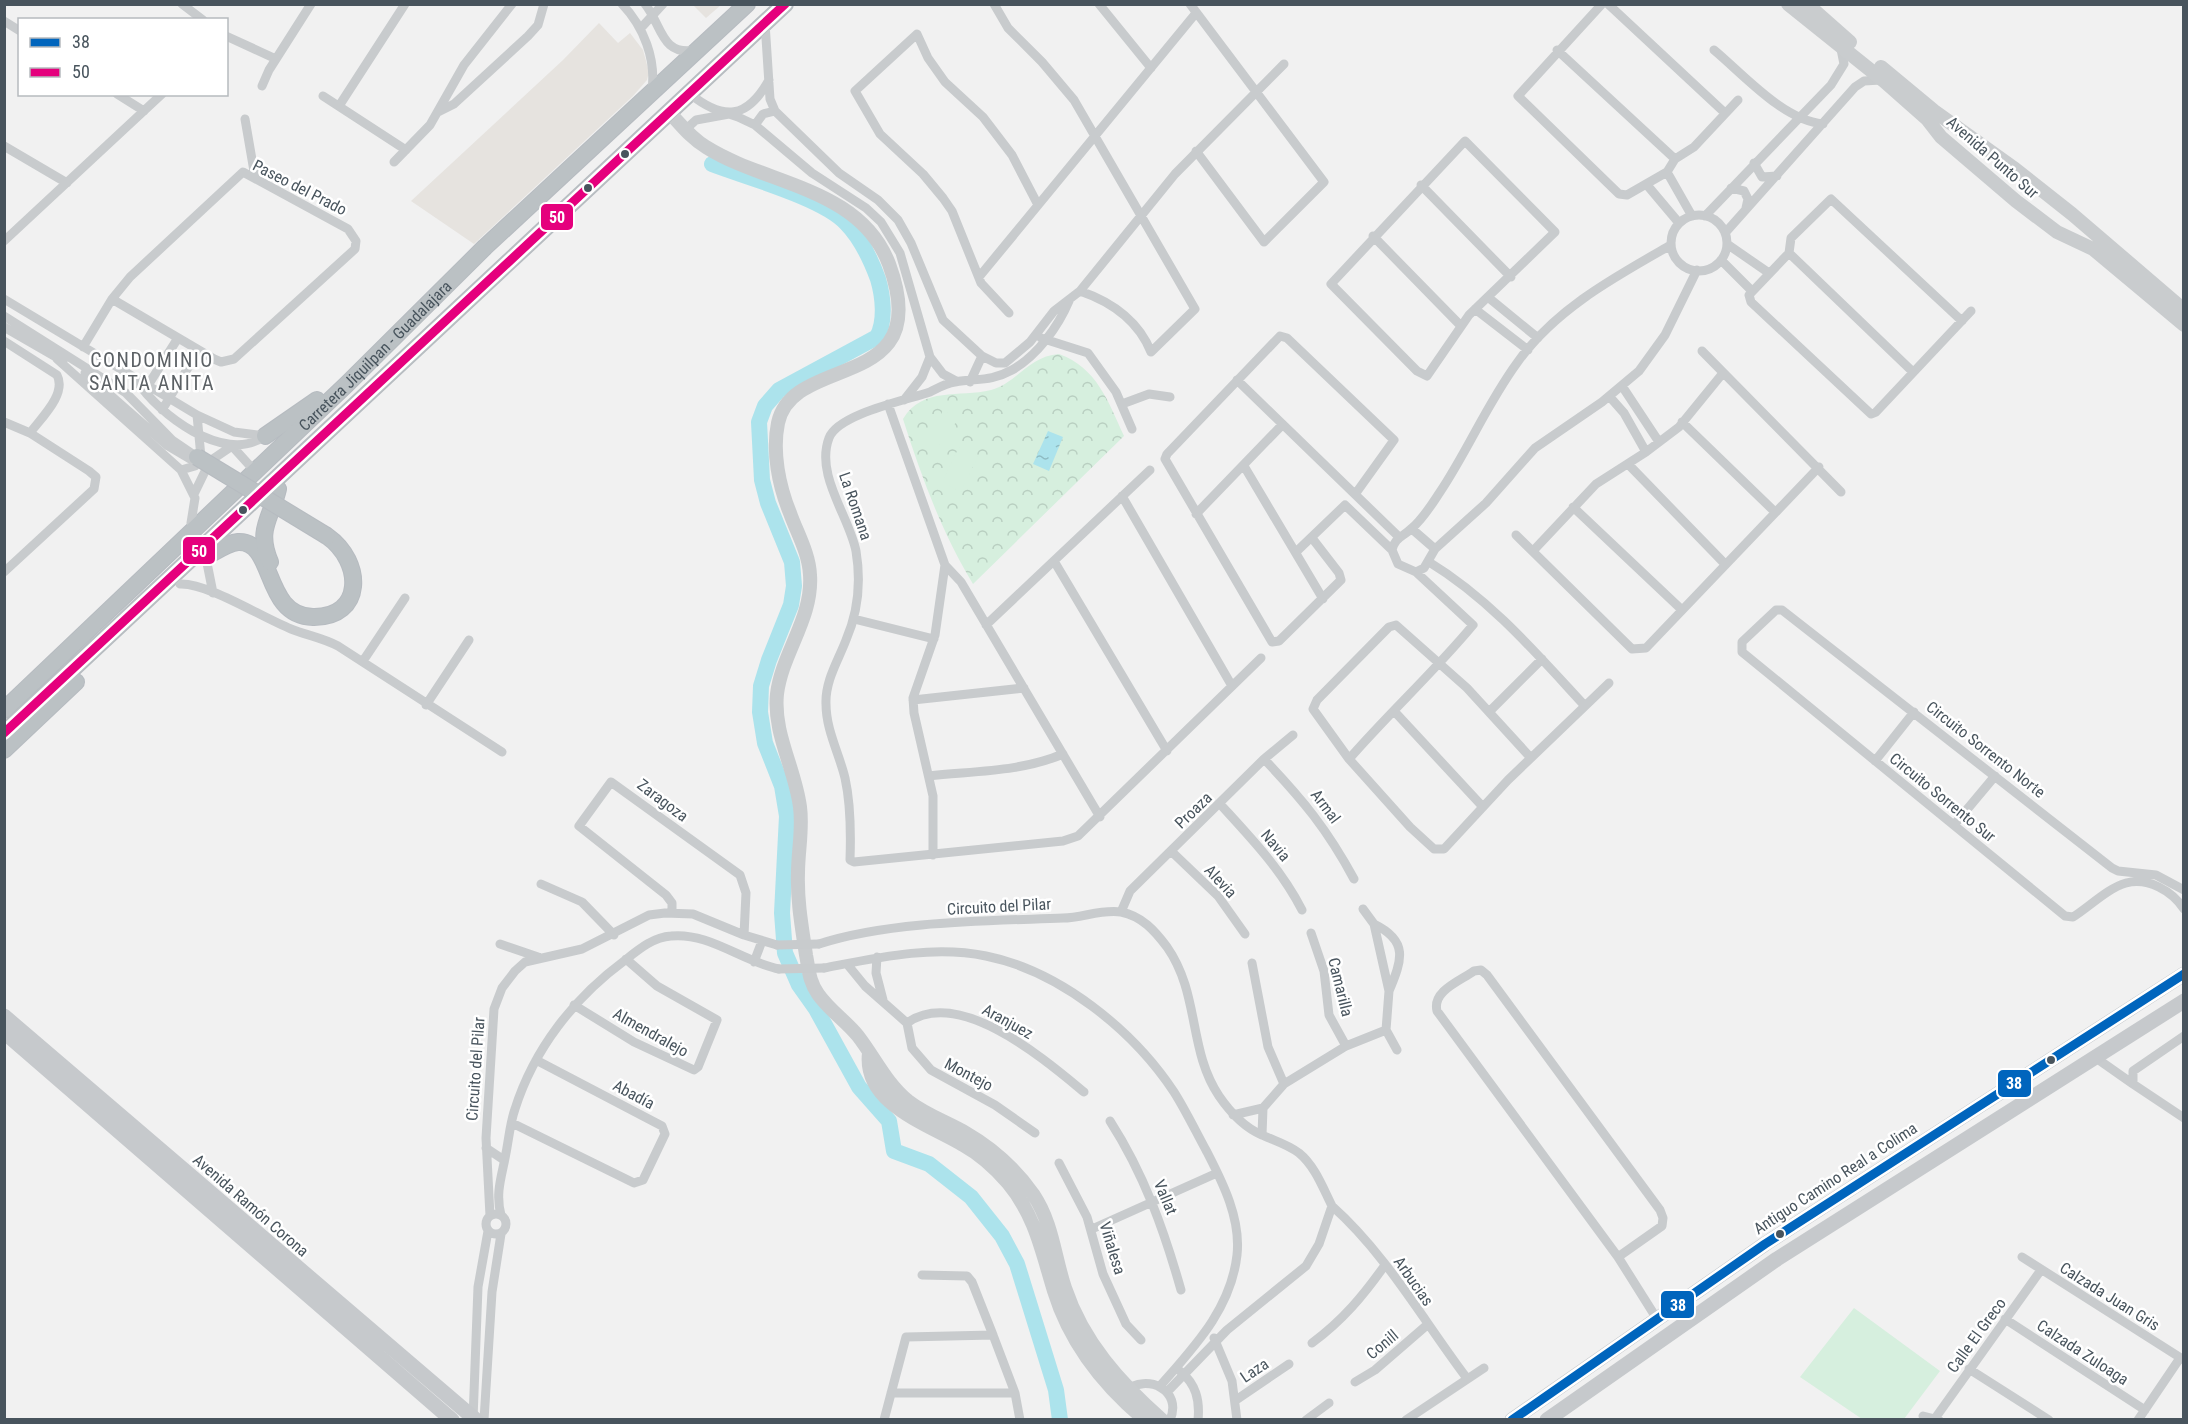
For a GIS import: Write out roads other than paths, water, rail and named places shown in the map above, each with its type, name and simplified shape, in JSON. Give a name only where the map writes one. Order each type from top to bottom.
[{"type":"highway","name":"Carretera Jiquilpan - Guadalajara","points":[[4,710],[347,384],[485,247],[747,4]]},
{"type":"highway","name":"Carretera Jiquilpan - Guadalajara","points":[[4,733],[785,4]]},
{"type":"highway","points":[[265,436],[332,391],[347,384]]},
{"type":"highway","points":[[4,700],[251,467],[270,456]]},
{"type":"highway","points":[[191,463],[325,538],[348,556],[354,579],[350,596],[342,606],[320,616],[300,615],[287,608],[277,595],[261,556],[251,545],[234,543],[207,556]]},
{"type":"highway","points":[[280,476],[275,500],[266,520],[263,543],[284,592],[294,604],[302,609],[328,607],[339,599],[346,588],[348,577],[345,566],[325,538]]},
{"type":"highway","points":[[4,750],[257,508],[267,488]]},
{"type":"main road","name":"Antiguo Camino Real a Colima","points":[[1512,1419],[1765,1244],[2184,974]]},
{"type":"main road","points":[[1547,1419],[1777,1259],[2184,1001]]},
{"type":"main road","name":"Avenida Ramón Corona","points":[[4,1017],[476,1419]]},
{"type":"main road","name":"Avenida Ramón Corona","points":[[4,1032],[452,1419]]},
{"type":"street","points":[[182,4],[200,18]]},
{"type":"street","points":[[262,86],[276,59],[311,4]]},
{"type":"street","points":[[339,106],[405,4]]},
{"type":"street","points":[[394,162],[438,112],[464,64],[512,4]]},
{"type":"street","points":[[438,112],[454,104],[528,36],[538,25],[544,4]]},
{"type":"street","points":[[622,4],[640,29],[653,67],[652,92]]},
{"type":"street","points":[[645,4],[669,46],[680,51],[698,50]]},
{"type":"street","points":[[640,29],[663,4]]},
{"type":"street","points":[[994,4],[1008,28],[1054,75],[1074,100],[1195,309],[1151,351],[1141,332],[1127,316],[1107,302],[1080,291]]},
{"type":"street","points":[[1099,4],[1151,68]]},
{"type":"street","points":[[1190,4],[1324,182],[1264,242],[1196,151]]},
{"type":"street","points":[[1602,4],[1520,91],[1520,100],[1619,194],[1628,195],[1667,172],[1675,159],[1694,147],[1738,100]]},
{"type":"street","points":[[1608,4],[1725,113]]},
{"type":"street","name":"Avenida Punto Sur","points":[[1788,4],[1884,81],[2008,195],[2057,232],[2093,249],[2184,325]]},
{"type":"street","name":"Avenida Punto Sur","points":[[1807,4],[1934,111],[2023,176],[2184,310]]},
{"type":"street","points":[[979,277],[1196,13]]},
{"type":"street","points":[[4,21],[18,30]]},
{"type":"street","points":[[765,23],[770,99],[774,111],[839,173],[878,200],[898,220],[911,243],[937,310],[950,329],[982,356],[1008,366]]},
{"type":"street","points":[[1009,313],[993,298],[979,277],[951,211],[923,174],[880,134],[855,91],[916,34],[940,76],[983,117],[1012,155],[1038,206]]},
{"type":"street","points":[[1705,216],[1842,71],[1843,51],[1829,36]]},
{"type":"street","points":[[228,37],[276,59]]},
{"type":"street","points":[[1557,50],[1675,159]]},
{"type":"street","points":[[1714,50],[1799,118],[1823,124]]},
{"type":"street","points":[[1008,366],[1054,311],[1080,291],[1196,151],[1284,64]]},
{"type":"street","points":[[685,130],[696,120],[729,114],[746,108],[755,101],[769,80]]},
{"type":"street","points":[[1725,233],[1855,87],[1864,81],[1884,81]]},
{"type":"street","points":[[690,94],[704,106],[755,125],[812,173],[866,208],[880,222],[900,253],[930,357],[943,374],[956,381]]},
{"type":"street","points":[[120,96],[144,111]]},
{"type":"street","points":[[4,241],[160,96]]},
{"type":"street","points":[[323,96],[406,150]]},
{"type":"street","points":[[755,125],[763,114],[774,111]]},
{"type":"street","points":[[670,113],[685,130],[711,150],[797,186],[858,219],[881,248],[889,264],[897,296],[898,315],[887,346],[872,357],[794,395],[781,412],[777,430],[780,480],[806,554],[810,577],[806,610],[783,667],[776,701],[780,737],[798,792],[801,818],[798,877],[801,929],[808,974],[813,986],[869,1051],[880,1072],[904,1098],[984,1145],[1027,1186],[1046,1216],[1064,1285],[1080,1323],[1123,1393],[1144,1419]]},
{"type":"street","points":[[245,118],[255,177]]},
{"type":"street","points":[[1466,141],[1553,227],[1553,236],[1475,309],[1427,376],[1417,370],[1333,288],[1333,279],[1421,185],[1466,141]]},
{"type":"street","points":[[4,146],[67,183]]},
{"type":"street","points":[[1982,172],[1998,171],[2004,161]]},
{"type":"street","points":[[1754,163],[1762,177],[1777,176]]},
{"type":"street","name":"Paseo del Prado","points":[[83,347],[112,299],[130,277],[245,172],[348,229],[356,241],[355,249],[234,359],[221,362],[112,299]]},
{"type":"street","points":[[1667,172],[1692,216]]},
{"type":"street","points":[[2008,195],[2008,184],[2014,177],[2023,176]]},
{"type":"street","points":[[1421,185],[1511,277]]},
{"type":"street","points":[[1647,185],[1679,223]]},
{"type":"street","points":[[1731,188],[1744,191],[1748,200],[1746,211]]},
{"type":"street","points":[[1962,321],[1836,201],[1826,201],[1791,238],[1789,253],[1751,290],[1749,298],[1866,412],[1876,412],[1913,372],[1962,321],[1971,311]]},
{"type":"street","points":[[1692,216],[1705,216],[1721,225],[1727,244],[1721,260],[1710,268],[1697,270],[1679,262],[1671,245],[1671,237],[1679,223],[1692,216]]},
{"type":"street","points":[[1374,236],[1461,326]]},
{"type":"street","points":[[1727,244],[1769,273]]},
{"type":"street","points":[[1392,550],[1398,536],[1412,529],[1464,456],[1488,407],[1538,338],[1588,294],[1671,245]]},
{"type":"street","points":[[1789,253],[1913,372]]},
{"type":"street","points":[[1721,260],[1751,290]]},
{"type":"street","points":[[1416,572],[1429,562],[1435,549],[1486,503],[1535,448],[1610,396],[1640,371],[1665,335],[1697,270]]},
{"type":"street","points":[[1489,298],[1538,338]]},
{"type":"street","points":[[4,299],[137,381],[162,410],[200,434],[232,446],[251,467]]},
{"type":"street","points":[[1008,366],[1045,339],[1062,316],[1069,301]]},
{"type":"street","points":[[1475,309],[1528,350]]},
{"type":"street","points":[[919,318],[937,310]]},
{"type":"street","points":[[4,316],[126,393],[172,440],[191,463],[195,510],[191,523]]},
{"type":"street","points":[[4,327],[84,372],[168,446],[195,466],[201,457],[197,415]]},
{"type":"street","points":[[1035,336],[1088,353],[1096,360],[1122,404],[1126,420],[1132,429]]},
{"type":"street","points":[[1312,538],[1341,576],[1339,583],[1279,641],[1272,642],[1196,514],[1165,456],[1277,338],[1284,336],[1394,440],[1393,446],[1356,493]]},
{"type":"street","points":[[146,389],[178,338]]},
{"type":"street","points":[[4,341],[57,375],[60,380],[59,391],[30,433]]},
{"type":"street","points":[[162,410],[199,350]]},
{"type":"street","points":[[1702,351],[1819,467],[1841,492]]},
{"type":"street","points":[[970,382],[982,356]]},
{"type":"street","points":[[55,357],[191,463]]},
{"type":"street","points":[[903,400],[922,376],[930,357]]},
{"type":"street","name":"La Romana","points":[[933,855],[854,862],[850,860],[849,800],[845,778],[830,731],[826,704],[831,673],[854,619],[859,586],[855,551],[828,469],[828,441],[836,429],[888,404],[956,381],[986,380],[1008,366]]},
{"type":"street","points":[[1533,551],[1596,484],[1646,452],[1682,422],[1724,373]]},
{"type":"street","points":[[1237,380],[1398,536]]},
{"type":"street","points":[[1622,386],[1659,442]]},
{"type":"street","points":[[146,389],[170,398],[197,415],[234,432],[265,436]]},
{"type":"street","points":[[1122,404],[1149,394],[1170,397]]},
{"type":"street","points":[[1610,396],[1624,413],[1646,452]]},
{"type":"street","points":[[888,404],[945,565],[961,582],[1100,817]]},
{"type":"street","points":[[4,422],[30,433],[96,477],[94,489],[4,572]]},
{"type":"street","points":[[1682,422],[1775,512]]},
{"type":"street","points":[[1196,514],[1282,425]]},
{"type":"street","points":[[194,494],[210,460],[232,446],[253,443],[265,436]]},
{"type":"street","points":[[1628,464],[1725,564]]},
{"type":"street","points":[[1244,466],[1323,599]]},
{"type":"street","points":[[1516,535],[1632,649],[1639,651],[1646,648],[1819,467]]},
{"type":"street","points":[[986,625],[1150,470]]},
{"type":"street","points":[[1122,496],[1232,686]]},
{"type":"street","points":[[1296,552],[1345,505],[1392,550],[1398,564],[1416,572],[1473,625],[1441,664],[1349,759]]},
{"type":"street","points":[[1573,507],[1681,609]]},
{"type":"street","points":[[1412,529],[1435,549]]},
{"type":"street","points":[[207,556],[213,593]]},
{"type":"street","points":[[1054,561],[1167,751]]},
{"type":"street","points":[[1429,562],[1478,597],[1542,659],[1585,706]]},
{"type":"street","points":[[945,565],[934,639],[913,700],[934,819],[933,855],[1063,841],[1084,833],[1260,658]]},
{"type":"street","points":[[180,584],[198,585],[294,630],[323,638],[363,661],[426,705],[502,752]]},
{"type":"street","points":[[363,661],[405,598]]},
{"type":"street","name":"Circuito Sorrento Norte","points":[[1779,609],[2112,868],[2118,871],[2156,875],[2180,891]]},
{"type":"street","name":"Circuito Sorrento Sur","points":[[1779,609],[1742,642],[1742,652],[2069,918],[2127,883],[2151,884],[2180,891]]},
{"type":"street","points":[[854,619],[934,639]]},
{"type":"street","points":[[1531,758],[1441,664],[1399,626],[1392,625],[1317,700],[1313,709],[1349,759],[1410,827],[1437,851],[1444,849],[1531,758],[1609,683]]},
{"type":"street","points":[[426,705],[469,640]]},
{"type":"street","points":[[1489,712],[1542,659]]},
{"type":"street","points":[[913,700],[1024,687]]},
{"type":"street","points":[[1394,711],[1483,807]]},
{"type":"street","points":[[1875,761],[1914,712]]},
{"type":"street","name":"Proaza","points":[[1121,912],[1130,891],[1264,759],[1293,735]]},
{"type":"street","points":[[928,776],[1020,766],[1046,761],[1063,754]]},
{"type":"street","name":"Armal","points":[[1264,759],[1306,804],[1333,841],[1354,879]]},
{"type":"street","points":[[1954,825],[1995,776]]},
{"type":"street","name":"Zaragoza","points":[[672,912],[672,903],[666,895],[579,826],[611,782],[740,875],[746,893],[744,935]]},
{"type":"street","name":"Navia","points":[[1220,804],[1268,856],[1290,887],[1302,910]]},
{"type":"street","name":"Alevia","points":[[1171,852],[1218,896],[1245,934]]},
{"type":"street","points":[[541,884],[582,902],[614,935]]},
{"type":"street","points":[[2180,891],[2184,909]]},
{"type":"street","points":[[1363,909],[1374,924],[1389,991],[1386,1030],[1398,1050]]},
{"type":"street","name":"Circuito del Pilar","points":[[490,1216],[486,1148],[494,1009],[508,978],[525,962],[538,957],[582,949],[614,935],[649,915],[672,912],[693,914],[744,935],[777,945],[819,944],[838,938],[928,925],[1065,918],[1099,912],[1121,912],[1134,916],[1147,924],[1175,961],[1192,1006],[1204,1068],[1210,1082],[1233,1114],[1262,1135],[1286,1144],[1307,1161],[1332,1206]]},
{"type":"street","points":[[1374,924],[1393,935],[1400,954],[1399,968],[1389,991]]},
{"type":"street","name":"Camarilla","points":[[1311,933],[1324,971],[1329,1015],[1346,1046]]},
{"type":"street","points":[[476,1419],[501,1234],[507,1225],[501,1215],[498,1188],[520,1093],[536,1060],[574,1005],[603,976],[659,939],[680,936],[702,940],[754,962],[779,969],[824,968],[877,957],[917,953],[970,953],[1007,961],[1048,979],[1094,1010],[1146,1058],[1173,1092],[1217,1173],[1233,1212],[1238,1241],[1231,1285],[1209,1328],[1176,1368],[1164,1389]]},
{"type":"street","points":[[754,962],[762,941]]},
{"type":"street","points":[[500,944],[538,957]]},
{"type":"street","points":[[877,957],[876,973],[883,1000]]},
{"type":"street","name":"Almendralejo","points":[[574,1005],[634,1042],[694,1070],[698,1067],[717,1020],[657,986],[626,959]]},
{"type":"street","points":[[1252,963],[1268,1047],[1284,1084]]},
{"type":"street","points":[[847,964],[865,986],[907,1023]]},
{"type":"street","points":[[1618,1257],[1662,1226],[1664,1218],[1660,1210],[1487,975],[1480,970],[1474,971],[1438,996],[1435,1003],[1437,1011],[1618,1257],[1657,1319]]},
{"type":"street","name":"Aranjuez","points":[[907,1023],[916,1016],[935,1012],[949,1011],[966,1016],[1027,1049],[1084,1092]]},
{"type":"street","name":"Montejo","points":[[907,1023],[912,1048],[931,1070],[1002,1109],[1035,1133]]},
{"type":"street","points":[[1233,1114],[1263,1108],[1284,1084],[1346,1046],[1386,1030]]},
{"type":"street","points":[[2133,1084],[2133,1071],[2184,1036]]},
{"type":"street","points":[[2096,1058],[2184,1118]]},
{"type":"street","name":"Abadía","points":[[512,1124],[634,1183],[643,1180],[665,1134],[662,1125],[536,1060]]},
{"type":"street","points":[[1262,1135],[1263,1108]]},
{"type":"street","name":"Vallat","points":[[1110,1121],[1128,1150],[1153,1202],[1169,1246],[1181,1290]]},
{"type":"street","points":[[486,1148],[504,1160]]},
{"type":"street","name":"Viñalesa","points":[[1059,1163],[1080,1200],[1092,1229],[1103,1274],[1126,1324],[1141,1340]]},
{"type":"street","points":[[1092,1229],[1217,1173]]},
{"type":"street","points":[[1164,1389],[1184,1375],[1215,1342],[1305,1266],[1319,1244],[1332,1206]]},
{"type":"street","name":"Arbucias","points":[[1332,1206],[1353,1225],[1385,1265],[1466,1377]]},
{"type":"street","points":[[476,1419],[477,1300],[488,1231],[486,1225],[490,1216],[501,1215]]},
{"type":"street","points":[[488,1231],[501,1234]]},
{"type":"street","name":"Calzada Juan Gris","points":[[2022,1257],[2182,1359]]},
{"type":"street","points":[[1312,1343],[1338,1323],[1358,1303],[1385,1265]]},
{"type":"street","name":"Calle El Greco","points":[[1937,1418],[2040,1270]]},
{"type":"street","points":[[922,1275],[966,1276],[972,1282],[1015,1393],[1020,1419]]},
{"type":"street","name":"Calzada Zuloaga","points":[[2005,1319],[2145,1410]]},
{"type":"street","name":"Conill","points":[[1355,1382],[1375,1370],[1427,1325]]},
{"type":"street","points":[[1209,1328],[1232,1381],[1237,1419]]},
{"type":"street","points":[[884,1419],[906,1337],[993,1335]]},
{"type":"street","points":[[2138,1419],[2182,1359]]},
{"type":"street","name":"Laza","points":[[1236,1401],[1289,1364]]},
{"type":"street","points":[[1176,1368],[1184,1375],[1198,1398],[1197,1419]]},
{"type":"street","points":[[1406,1419],[1466,1377],[1485,1368]]},
{"type":"street","points":[[1969,1369],[2049,1419]]},
{"type":"street","points":[[1123,1393],[1142,1382],[1164,1389],[1173,1409],[1170,1419]]},
{"type":"street","points":[[891,1393],[1015,1393]]},
{"type":"street","points":[[1123,1393],[1162,1419]]},
{"type":"street","points":[[1306,1419],[1329,1403]]},
{"type":"street","points":[[1923,1416],[1937,1418]]},
{"type":"water","points":[[1048,431],[1063,437],[1049,471],[1033,464]]},
{"type":"waterway","points":[[712,164],[802,197],[835,214],[846,223],[865,249],[878,279],[882,301],[882,324],[877,337],[779,390],[765,406],[759,422],[762,480],[768,503],[792,562],[794,586],[791,605],[761,686],[760,712],[765,743],[782,786],[787,816],[782,913],[785,953],[799,985],[816,1009],[859,1087],[889,1121],[894,1151],[929,1164],[971,1197],[1002,1236],[1017,1264],[1056,1390],[1060,1420]]},
{"type":"district","name":"CONDOMINIO SANTA ANITA","points":[[152,372]]}]
